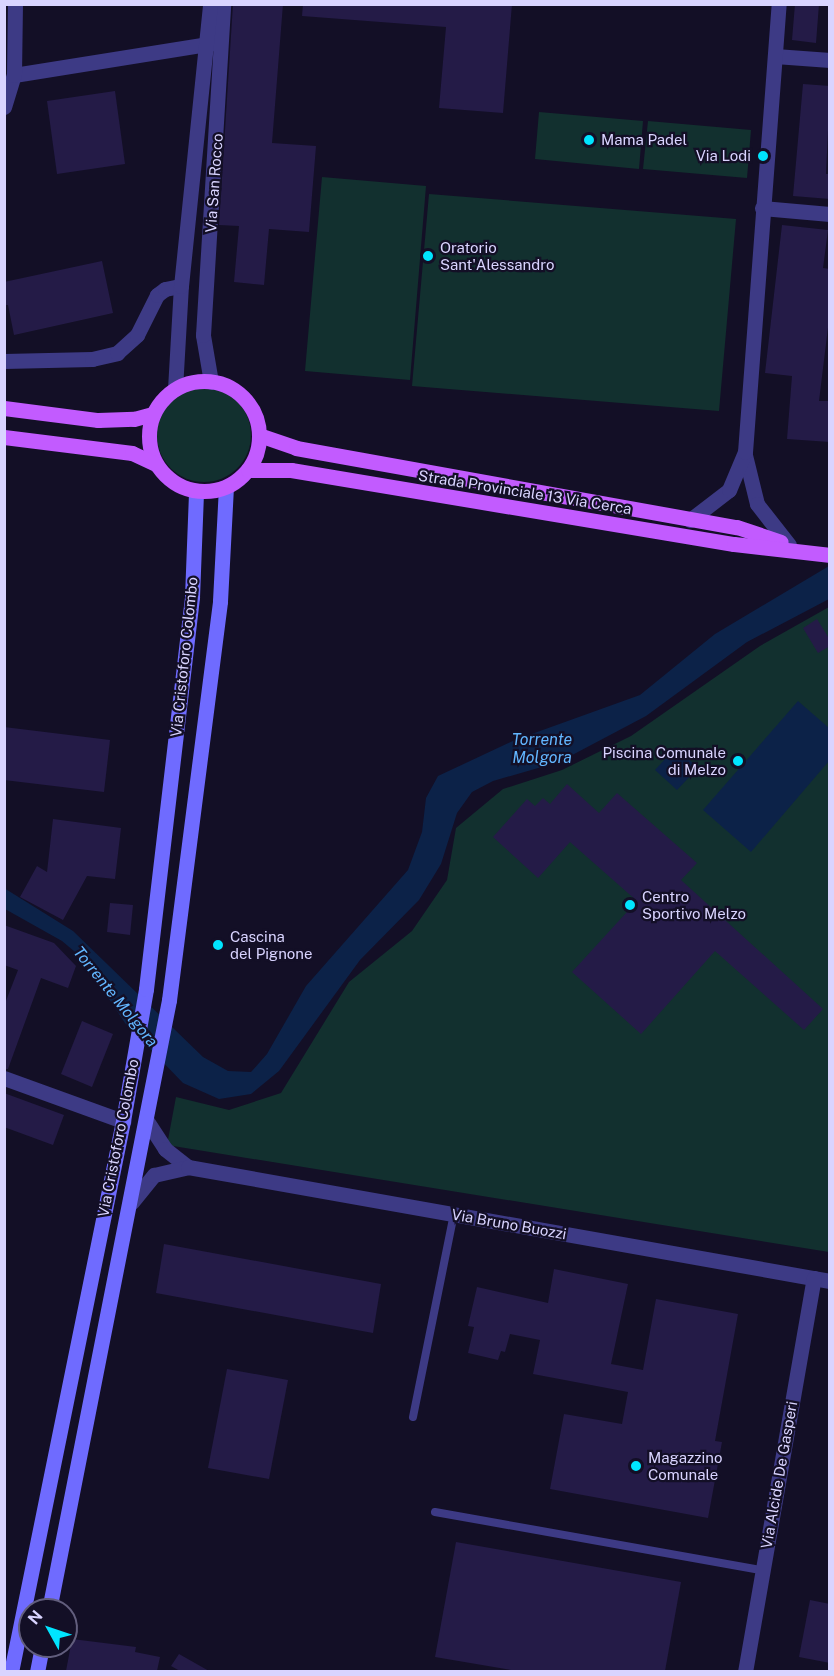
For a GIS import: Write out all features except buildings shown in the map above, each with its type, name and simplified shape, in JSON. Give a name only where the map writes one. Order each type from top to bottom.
[{"type":"main road","points":[[4,437],[132,453],[156,464],[177,485],[196,491],[226,487],[248,470],[259,435],[247,402],[230,387],[211,382],[191,383],[175,389],[153,414],[148,435],[156,464]]},
{"type":"main road","points":[[4,408],[98,420],[134,419],[153,414]]},
{"type":"main road","name":"Strada Provinciale 13 Via Cerca","points":[[259,435],[296,448],[737,528],[797,548],[830,555]]},
{"type":"main road","name":"Strada Provinciale 13 Via Cerca","points":[[248,470],[291,470],[734,544],[797,548]]},
{"type":"street","points":[[4,107],[14,75],[15,4]]},
{"type":"street","name":"Via San Rocco","points":[[175,389],[179,305],[204,43],[210,4]]},
{"type":"street","name":"Via San Rocco","points":[[211,382],[204,354],[204,322],[224,4]]},
{"type":"street","points":[[690,520],[729,490],[744,452],[779,4]]},
{"type":"street","points":[[14,75],[204,43],[223,44]]},
{"type":"street","points":[[775,56],[830,60]]},
{"type":"street","points":[[762,208],[830,214]]},
{"type":"street","points":[[4,362],[98,359],[123,350],[137,335],[157,295],[165,289],[181,286]]},
{"type":"street","points":[[179,305],[204,322]]},
{"type":"street","points":[[744,452],[757,504],[797,548]]},
{"type":"street","name":"Via Cristoforo Colombo","points":[[51,1598],[132,1202],[169,1000],[220,601],[226,487]]},
{"type":"street","name":"Via Cristoforo Colombo","points":[[11,1671],[123,1121],[146,989],[191,608],[196,491]]},
{"type":"street","points":[[4,1078],[123,1121]]},
{"type":"street","name":"Via Bruno Buozzi","points":[[147,1121],[165,1149],[188,1167]]},
{"type":"street","name":"Via Bruno Buozzi","points":[[132,1202],[154,1175],[188,1167],[830,1281]]},
{"type":"street","name":"Via Alcide De Gasperi","points":[[745,1671],[814,1278]]},
{"type":"lane","points":[[412,1417],[454,1214]]},
{"type":"lane","points":[[435,1512],[762,1570]]},
{"type":"green space","name":"Mama Padel","points":[[539,112],[643,121],[639,169],[535,159]]},
{"type":"green space","name":"Mama Padel","points":[[648,121],[751,130],[747,178],[643,169]]},
{"type":"green space","points":[[322,177],[426,186],[410,380],[305,371]]},
{"type":"green space","points":[[429,194],[736,219],[719,411],[412,386]]},
{"type":"green space","points":[[204,388],[222,391],[238,401],[248,417],[251,435],[248,453],[238,469],[222,479],[204,482],[186,479],[170,469],[160,453],[157,435],[160,417],[170,401],[186,391]]},
{"type":"green space","name":"Centro Sportivo Melzo","points":[[829,607],[829,1252],[167,1145],[176,1097],[229,1110],[281,1093],[349,982],[412,931],[447,880],[456,828],[503,789],[562,770],[631,736],[760,646]]},
{"type":"water","name":"Torrente Molgora","points":[[829,566],[829,599],[747,642],[646,716],[559,762],[493,781],[472,792],[457,813],[441,864],[419,900],[360,960],[279,1071],[251,1094],[219,1099],[183,1083],[125,1023],[81,957],[62,941],[5,909],[4,888],[73,931],[203,1057],[228,1071],[251,1072],[267,1054],[306,986],[408,870],[422,832],[426,798],[438,776],[515,740],[640,695],[715,634]]},
{"type":"water","name":"Piscina Comunale di Melzo","points":[[798,701],[829,728],[829,761],[751,852],[703,810]]},
{"type":"water","name":"Piscina Comunale di Melzo","points":[[676,747],[698,768],[677,790],[655,770]]},
{"type":"place","name":"Mama Padel","points":[[589,140]]},
{"type":"place","name":"Via Lodi","points":[[763,156]]},
{"type":"place","name":"Oratorio Sant'Alessandro","points":[[428,256]]},
{"type":"place","name":"Piscina Comunale di Melzo","points":[[738,761]]},
{"type":"place","name":"Centro Sportivo Melzo","points":[[630,905]]},
{"type":"place","name":"Cascina del Pignone","points":[[218,945]]},
{"type":"place","name":"Magazzino Comunale","points":[[636,1466]]}]
